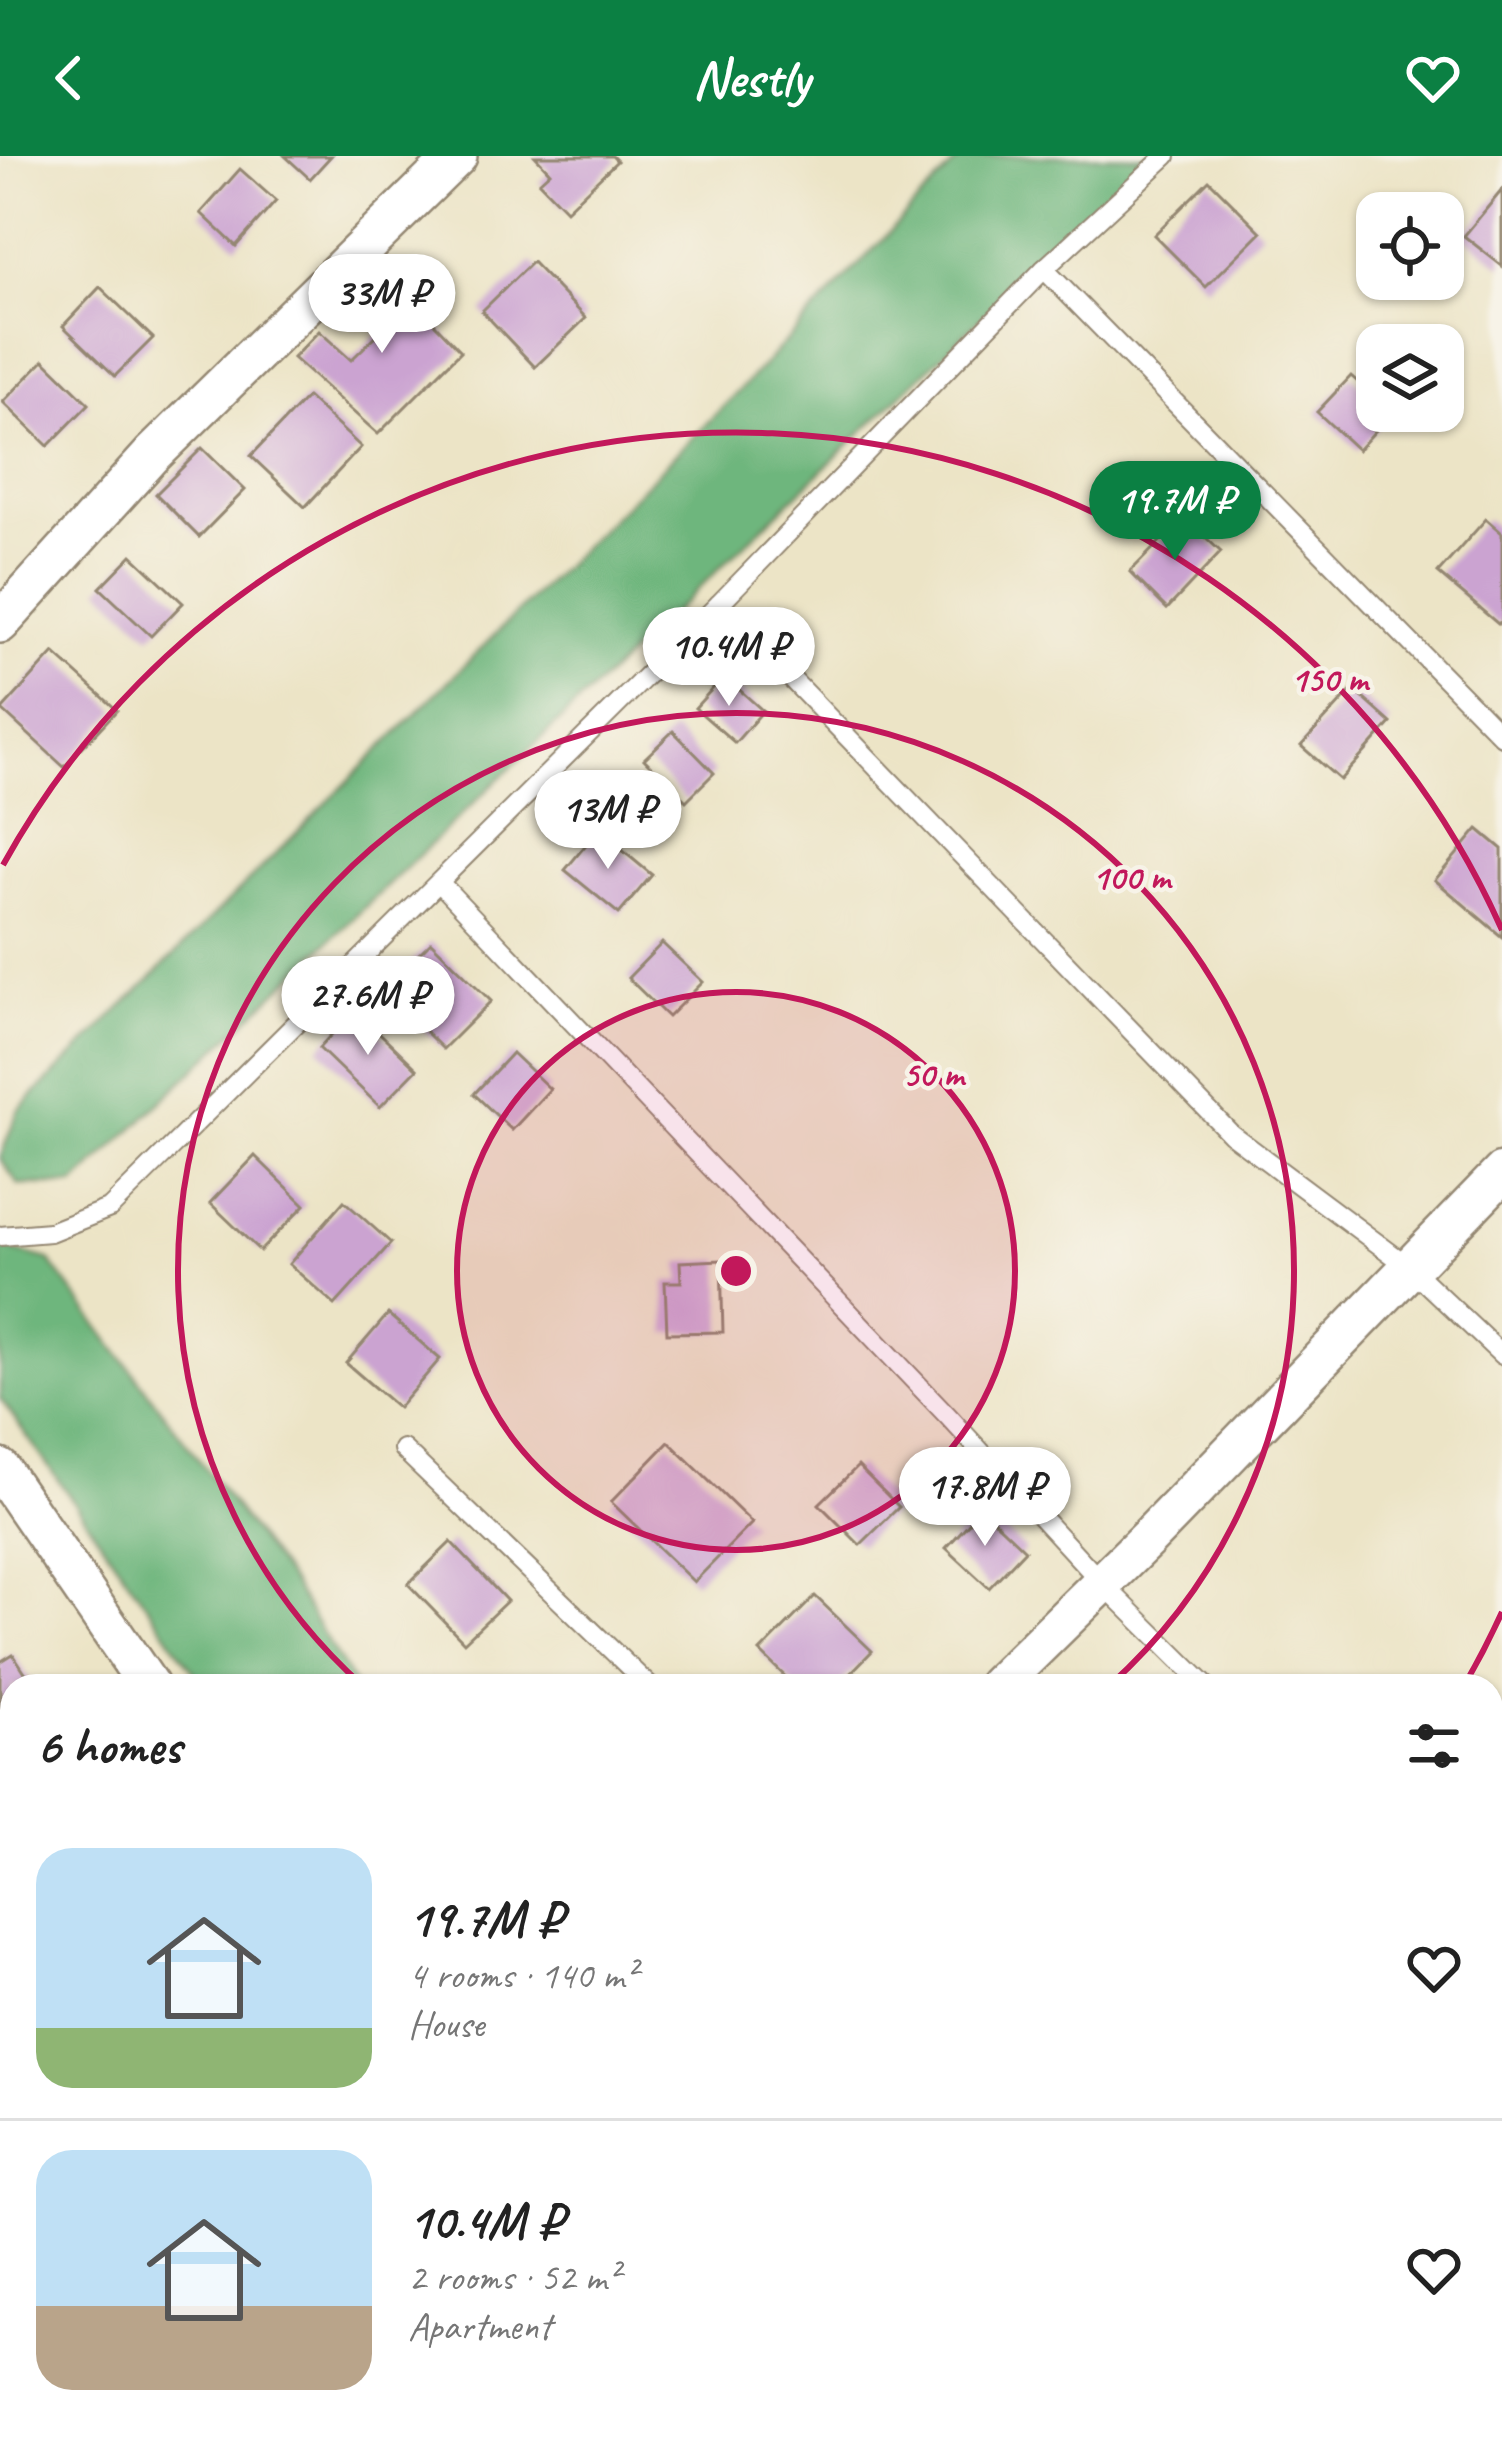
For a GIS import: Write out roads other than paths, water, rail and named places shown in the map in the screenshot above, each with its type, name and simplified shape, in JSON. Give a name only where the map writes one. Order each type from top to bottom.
[{"type":"street","points":[[0,623],[152,455],[457,156]]},
{"type":"street","points":[[1009,1674],[1502,1173]]},
{"type":"street","points":[[0,1469],[141,1674]]},
{"type":"lane","points":[[0,1236],[50,1232],[110,1208],[719,604],[1044,269],[1166,156]]},
{"type":"lane","points":[[1044,269],[1502,736]]},
{"type":"lane","points":[[719,604],[1231,1134],[1408,1267],[1502,1355]]},
{"type":"lane","points":[[440,883],[1102,1583],[1194,1674]]},
{"type":"lane","points":[[403,1449],[637,1674]]}]
